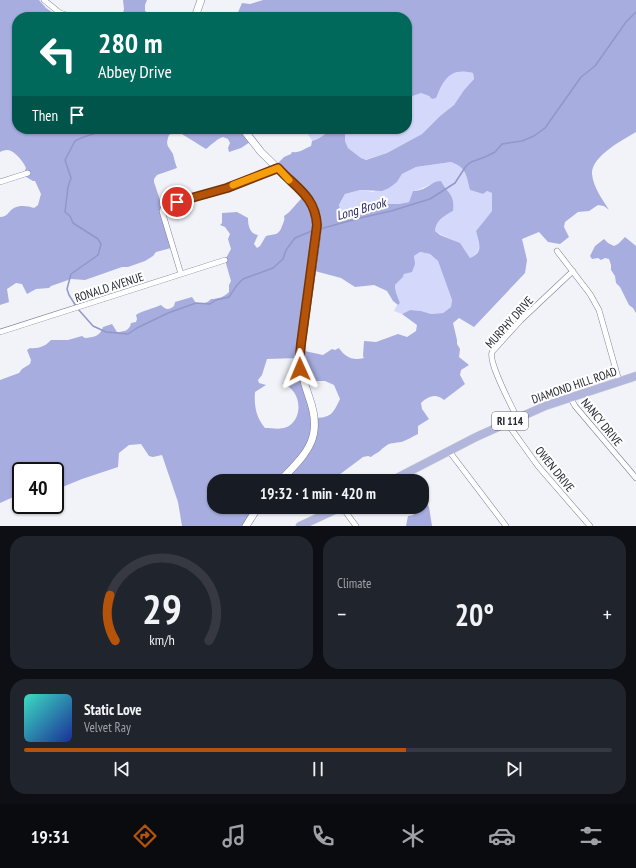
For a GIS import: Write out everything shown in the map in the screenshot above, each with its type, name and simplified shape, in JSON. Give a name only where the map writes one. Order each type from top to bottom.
[{"type":"main road","name":"DIAMOND HILL ROAD","points":[[405,474],[517,418],[570,397],[636,376]]},
{"type":"main road","points":[[300,526],[326,514]]},
{"type":"street","points":[[44,0],[59,12]]},
{"type":"street","points":[[197,12],[201,0]]},
{"type":"street","points":[[246,134],[262,152],[308,198],[316,211],[317,225],[300,355],[300,369],[314,414],[314,435],[308,450],[287,474]]},
{"type":"street","points":[[181,274],[162,211],[164,207],[227,188],[278,168]]},
{"type":"street","points":[[0,182],[28,173]]},
{"type":"street","points":[[557,251],[590,294],[599,310],[619,381]]},
{"type":"street","name":"RONALD AVENUE","points":[[0,332],[225,260]]},
{"type":"street","name":"MURPHY DRIVE","points":[[517,418],[494,369],[490,356],[521,320],[573,271]]},
{"type":"street","name":"NANCY DRIVE","points":[[570,397],[575,406],[636,478]]},
{"type":"street","name":"OWEN DRIVE","points":[[507,423],[538,466],[590,526]]},
{"type":"street","points":[[449,451],[506,526]]},
{"type":"street","points":[[246,526],[254,514]]},
{"type":"street","points":[[347,514],[356,526]]},
{"type":"shaded area","points":[[0,0],[39,0],[52,12],[12,12],[12,134],[171,134],[169,135],[167,143],[173,154],[177,168],[157,175],[154,182],[163,209],[171,248],[156,252],[145,261],[128,267],[122,267],[85,280],[71,279],[49,288],[36,289],[27,294],[22,284],[16,283],[7,289],[9,302],[0,305],[0,217],[5,216],[12,209],[19,206],[34,208],[38,205],[41,194],[35,181],[23,175],[26,168],[18,156],[9,150],[0,152]]},
{"type":"shaded area","points":[[123,0],[147,0],[145,5],[146,12],[123,12]]},
{"type":"shaded area","points":[[263,0],[636,0],[636,132],[616,144],[602,155],[593,167],[592,174],[596,188],[609,210],[604,206],[598,205],[589,211],[578,212],[565,222],[564,227],[569,237],[560,244],[548,242],[539,232],[522,239],[527,260],[525,273],[474,327],[459,318],[453,323],[457,344],[460,349],[459,357],[469,365],[461,370],[460,375],[465,384],[444,400],[432,396],[421,403],[422,409],[429,419],[418,426],[418,434],[403,441],[388,444],[371,457],[363,457],[340,474],[207,474],[207,514],[252,514],[244,526],[182,526],[178,502],[162,455],[153,457],[149,456],[141,444],[129,445],[119,453],[118,467],[64,486],[64,462],[12,462],[12,498],[0,503],[0,380],[19,373],[30,364],[31,360],[27,350],[30,348],[42,347],[51,340],[68,340],[82,336],[85,338],[93,337],[100,333],[103,327],[112,324],[117,332],[124,331],[128,329],[131,323],[136,322],[136,315],[161,305],[166,309],[169,309],[174,306],[175,302],[192,297],[196,303],[206,303],[211,299],[225,295],[229,292],[229,285],[231,281],[225,260],[231,249],[228,239],[230,234],[225,227],[220,225],[222,223],[222,213],[237,212],[248,218],[250,229],[253,233],[258,235],[254,244],[257,248],[266,236],[278,233],[284,222],[284,216],[304,196],[275,166],[284,157],[292,152],[300,151],[311,146],[312,141],[325,134],[345,134],[345,141],[348,148],[366,160],[387,153],[422,134],[440,116],[454,105],[464,90],[474,79],[473,73],[453,73],[445,80],[436,98],[432,99],[421,93],[412,96],[412,12],[238,12],[242,3],[250,4]],"holes":[[[451,162],[456,164],[465,173],[470,190],[483,194],[487,191],[492,193],[492,211],[476,231],[479,250],[470,258],[460,243],[440,235],[435,231],[439,221],[453,211],[452,197],[441,181],[438,181],[423,189],[413,191],[409,202],[399,204],[383,204],[372,211],[358,215],[342,212],[340,209],[339,205],[345,194],[360,190],[382,191],[397,182],[402,174],[416,167]],[[420,252],[430,254],[438,261],[452,300],[451,307],[443,313],[431,314],[410,310],[402,314],[417,325],[416,331],[407,337],[398,334],[376,342],[364,341],[364,358],[349,358],[339,348],[335,350],[332,349],[323,355],[300,350],[311,270],[341,278],[355,287],[374,285],[387,291],[393,301],[398,305],[400,303],[395,285],[404,274],[412,272],[415,264],[414,256]],[[299,358],[301,375],[282,384],[289,387],[297,398],[298,411],[296,418],[292,423],[284,428],[265,428],[256,411],[255,392],[266,385],[259,383],[258,380],[262,375],[267,359]],[[317,381],[325,381],[334,385],[340,399],[331,414],[324,417],[313,418],[306,387]]]},
{"type":"shaded area","points":[[456,71],[466,71],[473,73],[474,79],[464,90],[454,105],[440,116],[422,134],[387,153],[365,160],[348,148],[345,141],[345,134],[412,134],[412,96],[421,93],[432,99],[435,98],[447,76]]},
{"type":"shaded area","points":[[182,134],[244,134],[250,142],[241,148],[229,152],[228,148],[230,143],[228,139],[223,137],[206,149]]},
{"type":"shaded area","points":[[308,134],[325,134],[319,138],[312,141]]},
{"type":"shaded area","points":[[451,162],[463,170],[470,190],[483,194],[487,191],[492,193],[492,211],[476,231],[479,247],[477,253],[470,258],[463,248],[457,243],[435,231],[439,221],[453,211],[448,191],[441,181],[413,191],[409,202],[399,204],[383,204],[372,211],[358,215],[342,212],[340,209],[339,206],[345,194],[360,190],[373,192],[397,182],[402,174],[416,167]]},
{"type":"shaded area","points":[[625,237],[636,246],[636,313],[629,305],[620,287],[616,283],[609,259],[592,259],[590,256],[595,246],[604,239],[614,246]]},
{"type":"shaded area","points":[[420,252],[430,254],[438,261],[452,300],[451,307],[443,313],[431,314],[410,310],[402,314],[394,311],[400,303],[395,285],[403,277],[414,256]]},
{"type":"shaded area","points":[[429,507],[432,526],[406,526],[408,516],[429,514]]},
{"type":"waterway","name":"Long Brook","points":[[320,229],[391,211],[430,199],[455,183],[466,166],[471,162],[495,152],[502,144],[522,141],[534,136],[545,128],[581,77],[595,66],[626,22],[636,12]]},
{"type":"waterway","name":"Long Brook","points":[[76,306],[67,289],[71,274],[98,255],[101,244],[98,239],[73,223],[70,216],[65,212],[68,187],[71,178],[65,160],[75,141],[93,134]]},
{"type":"waterway","name":"Long Brook","points":[[78,309],[93,326],[106,332],[128,334],[168,313],[196,303],[210,304],[216,300],[229,297],[243,279],[273,268],[283,259],[286,250],[295,238],[314,230]]},
{"type":"slow traffic","points":[[233,185],[278,168],[289,180]]},
{"type":"route","points":[[177,202],[227,188],[278,168],[308,198],[316,211],[317,235],[302,334],[300,369]]}]
